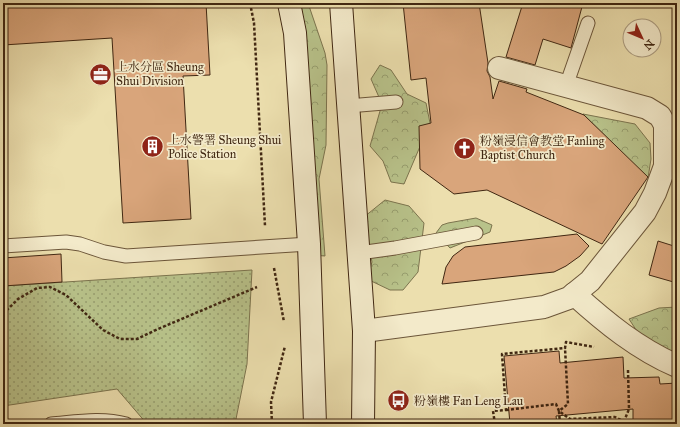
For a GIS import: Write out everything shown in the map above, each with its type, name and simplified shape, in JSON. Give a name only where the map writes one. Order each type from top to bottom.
[{"type":"main road","points":[[289,3],[295,33],[310,244],[315,424]]},
{"type":"main road","points":[[341,3],[364,331],[363,424]]},
{"type":"main road","points":[[364,331],[544,306],[569,298],[590,281],[645,212],[655,193],[665,166],[671,123],[647,108],[499,68]]},
{"type":"main road","points":[[574,294],[617,331],[639,346],[677,366]]},
{"type":"lane","points":[[566,86],[588,23]]},
{"type":"lane","points":[[348,106],[396,102]]},
{"type":"lane","points":[[359,253],[476,233]]},
{"type":"lane","points":[[3,246],[66,242],[80,244],[104,252],[126,256],[310,244]]},
{"type":"lane","points":[[51,424],[79,421],[114,420],[126,424]]},
{"type":"path","points":[[250,3],[254,23],[267,247],[274,268],[284,324]]},
{"type":"path","points":[[3,314],[18,299],[37,288],[50,287],[66,295],[103,330],[120,339],[137,339],[257,287]]},
{"type":"path","points":[[272,424],[271,402],[287,339]]},
{"type":"path","points":[[559,411],[568,404],[566,342],[595,347]]},
{"type":"path","points":[[506,410],[502,354],[566,348]]},
{"type":"path","points":[[559,411],[570,419],[615,417],[623,424],[629,409],[628,365]]},
{"type":"path","points":[[495,424],[493,411],[556,404],[559,411],[560,424]]},
{"type":"green space","points":[[296,3],[308,3],[325,53],[327,65],[326,145],[319,179],[325,256],[312,255]]},
{"type":"green space","points":[[380,65],[391,70],[407,94],[426,103],[430,123],[404,184],[391,182],[383,161],[370,146],[382,104],[371,79]]},
{"type":"green space","points":[[583,114],[635,124],[650,143],[651,159],[648,178]]},
{"type":"green space","points":[[385,200],[409,206],[424,223],[418,272],[403,290],[390,290],[367,279],[372,262],[364,217]]},
{"type":"green space","points":[[476,218],[492,225],[490,232],[450,248],[436,233],[442,225]]},
{"type":"green space","points":[[252,270],[247,364],[235,424],[147,424],[117,389],[3,406],[3,286]]},
{"type":"green space","points":[[677,307],[677,357],[642,339],[629,319],[659,308]]},
{"type":"building","name":"上水警署 Sheung Shui Police Station","points":[[3,3],[206,3],[210,75],[183,76],[191,219],[123,223],[112,38],[3,45]]},
{"type":"building","points":[[403,3],[479,3],[488,63],[487,71],[490,77],[493,99],[499,81],[527,89],[526,92],[584,115],[648,177],[602,244],[487,190],[454,194],[420,169],[419,126],[431,123],[426,78],[411,80]]},
{"type":"building","points":[[523,3],[583,3],[571,48],[543,39],[535,65],[506,57]]},
{"type":"building","points":[[577,234],[589,246],[580,256],[554,272],[442,284],[446,267],[453,256],[465,247]]},
{"type":"building","points":[[658,241],[677,247],[677,283],[649,275]]},
{"type":"building","points":[[61,254],[62,282],[3,286],[3,258]]},
{"type":"building","points":[[559,351],[560,363],[623,357],[624,378],[659,377],[660,384],[677,383],[677,424],[633,424],[633,409],[556,416],[557,424],[510,424],[504,356]]},
{"type":"place","name":"上水分區 Sheung Shui Division","points":[[101,74]]},
{"type":"place","name":"上水警署 Sheung Shui Police Station","points":[[153,147]]},
{"type":"place","name":"粉嶺浸信會教堂 Fanling Baptist Church","points":[[465,148]]},
{"type":"place","name":"粉嶺樓 Fan Leng Lau","points":[[398,401]]}]
